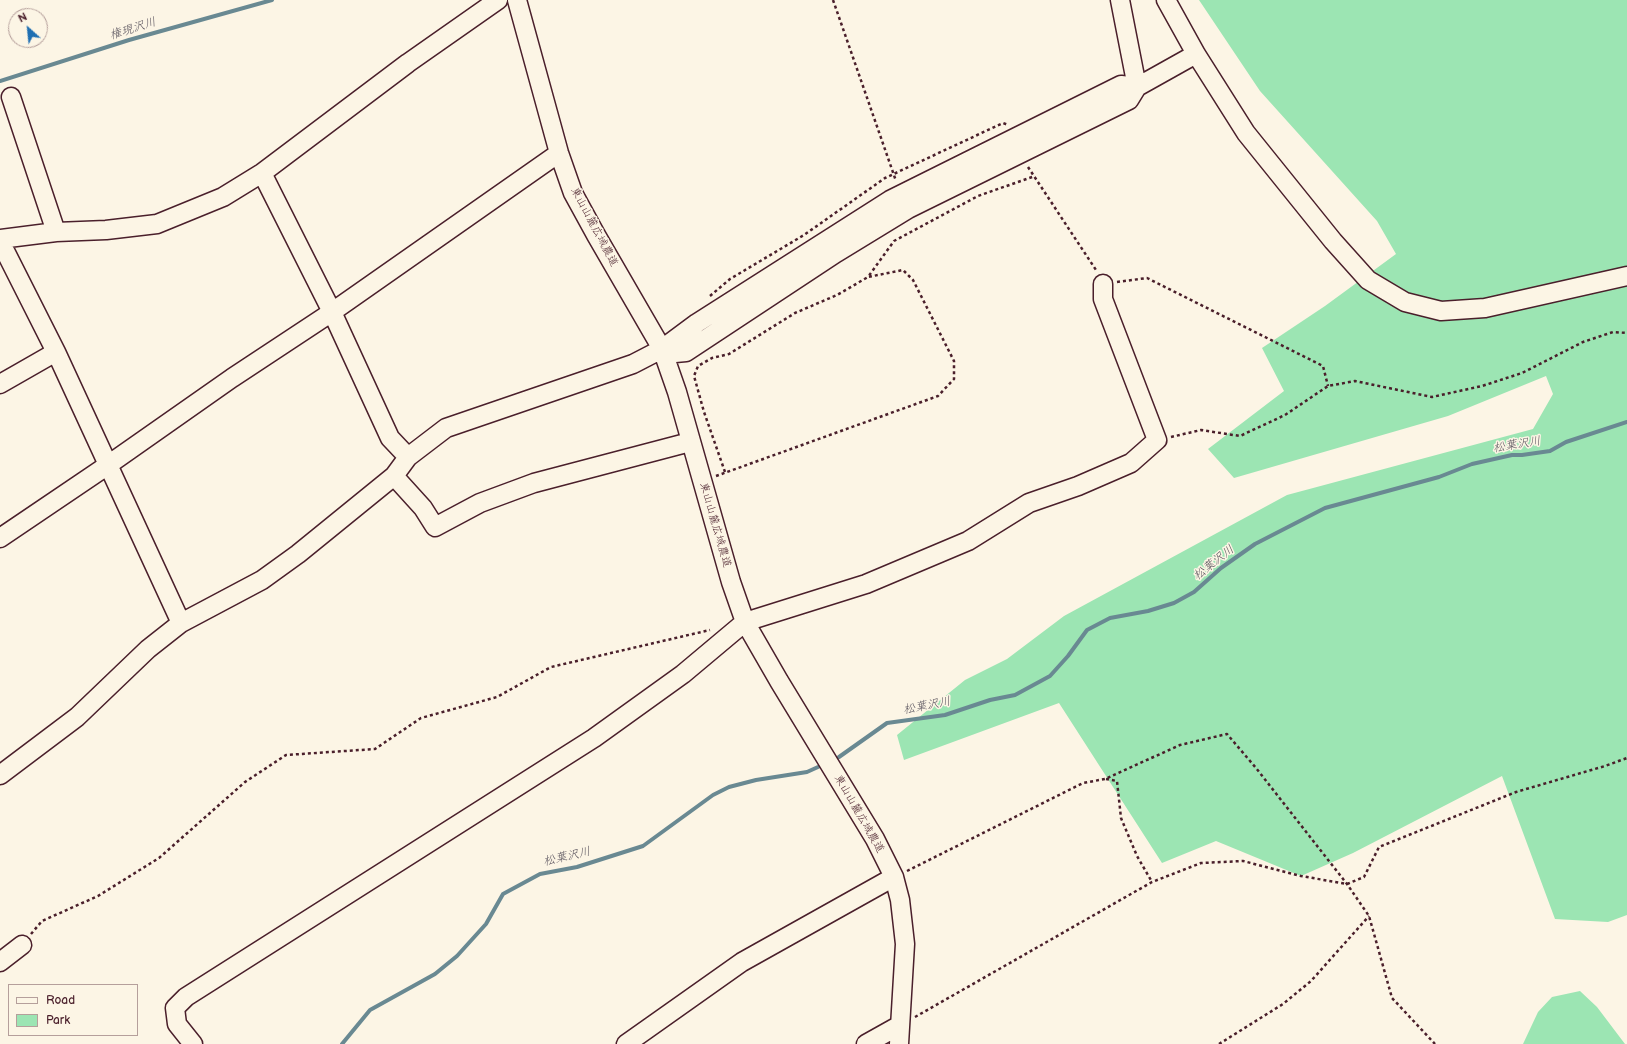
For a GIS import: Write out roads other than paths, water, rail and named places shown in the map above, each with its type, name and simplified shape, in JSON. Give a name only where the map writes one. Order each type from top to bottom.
[{"type":"street","points":[[180,623],[56,352],[0,240],[56,232],[106,230],[158,224],[223,197],[262,173],[408,63],[498,0]]},
{"type":"street","name":"東山山麓広域農道","points":[[517,0],[559,153],[574,193],[592,228],[663,352],[677,392],[731,582],[745,622],[779,681],[875,838],[894,877],[900,900],[905,944],[899,1044]]},
{"type":"street","points":[[1120,0],[1137,87]]},
{"type":"street","points":[[1166,0],[1196,54],[1246,133],[1333,242],[1368,280],[1405,302],[1441,311],[1485,308],[1627,276]]},
{"type":"street","points":[[904,202],[1023,153],[1129,100],[1137,87],[1196,54]]},
{"type":"street","points":[[0,775],[78,717],[148,649],[180,623],[262,580],[298,554],[394,476],[408,457],[446,428],[593,379],[663,352],[686,352],[836,253],[904,202],[1121,85],[1137,87]]},
{"type":"street","points":[[11,97],[56,232]]},
{"type":"street","points":[[0,538],[108,465],[232,378],[332,312],[559,153]]},
{"type":"street","points":[[262,173],[332,312],[390,438],[408,457]]},
{"type":"street","points":[[193,1044],[178,1024],[175,1008],[186,996],[594,738],[683,674],[745,622],[866,584],[968,541],[1029,503],[1078,486],[1131,463],[1157,440],[1103,299],[1103,284]]},
{"type":"street","points":[[0,384],[56,352]]},
{"type":"street","points":[[394,476],[423,508],[435,527],[480,503],[534,483],[690,442]]},
{"type":"street","points":[[626,1044],[742,962],[894,877]]},
{"type":"street","points":[[0,962],[22,945]]},
{"type":"street","points":[[866,1044],[900,1025]]},
{"type":"waterway","name":"権現沢川","points":[[0,81],[129,40],[272,0]]},
{"type":"waterway","name":"松葉沢川","points":[[839,757],[887,723],[945,715],[990,700],[1015,695],[1050,676],[1068,656],[1087,630],[1110,618],[1148,611],[1174,603],[1194,592],[1221,568],[1255,544],[1325,508],[1439,477],[1472,464],[1512,455],[1550,451],[1566,442],[1627,422]]},
{"type":"waterway","name":"松葉沢川","points":[[342,1044],[370,1010],[435,974],[457,956],[486,924],[503,894],[540,874],[577,867],[643,846],[713,795],[729,787],[756,780],[807,772],[818,767]]}]
